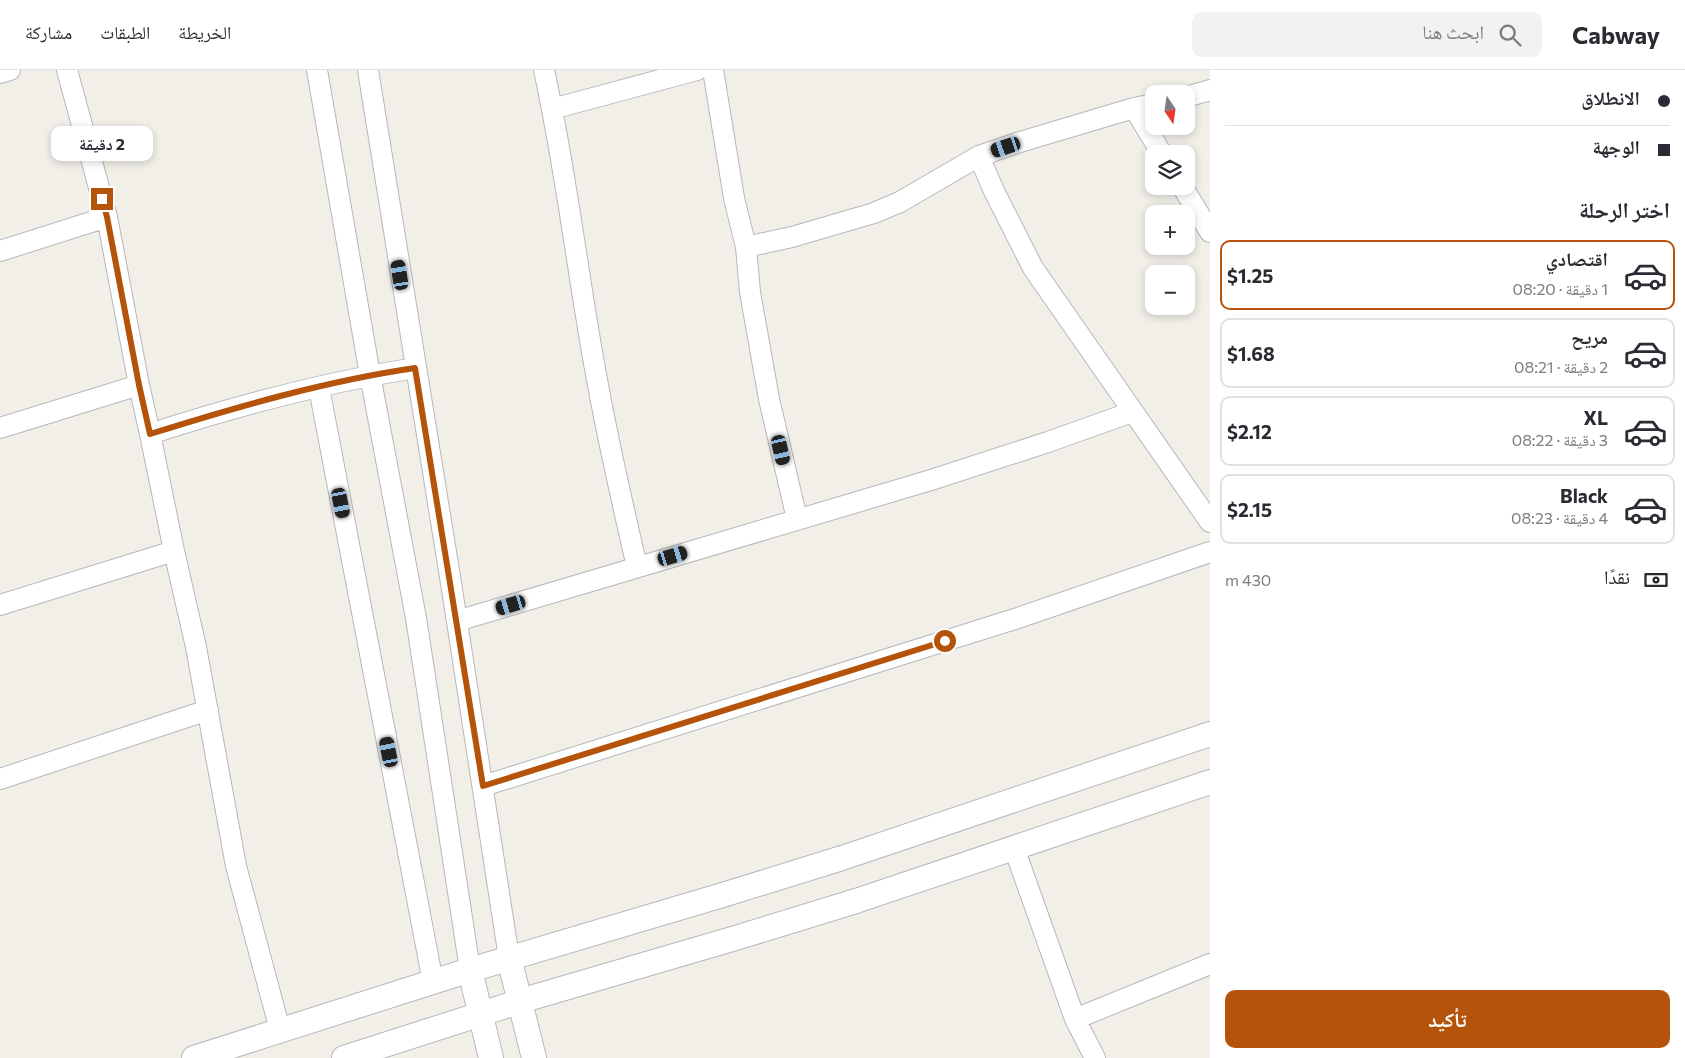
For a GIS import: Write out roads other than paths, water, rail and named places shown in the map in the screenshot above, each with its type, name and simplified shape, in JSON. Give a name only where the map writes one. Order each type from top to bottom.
[{"type":"street","points":[[0,73],[10,70]]},
{"type":"street","points":[[67,70],[107,217],[139,385],[196,647],[236,866],[280,1030]]},
{"type":"street","points":[[317,70],[370,375],[416,618],[470,970],[491,1058]]},
{"type":"street","points":[[368,70],[510,958],[534,1058]]},
{"type":"street","points":[[544,70],[566,178],[598,383],[622,504],[638,567]]},
{"type":"street","points":[[552,109],[697,70]]},
{"type":"street","points":[[713,70],[734,198],[746,247],[750,292],[769,399],[797,519]]},
{"type":"street","points":[[1195,94],[1210,90]]},
{"type":"street","points":[[746,247],[792,237],[874,213],[900,202],[979,156],[1020,142],[1144,106],[1159,145]]},
{"type":"street","points":[[979,156],[1032,268],[1210,522]]},
{"type":"street","points":[[1187,195],[1210,232]]},
{"type":"street","points":[[0,251],[107,217]]},
{"type":"street","points":[[150,434],[192,420],[370,375],[415,368]]},
{"type":"street","points":[[0,428],[139,385]]},
{"type":"street","points":[[319,388],[433,982]]},
{"type":"street","points":[[457,621],[966,469],[1132,412]]},
{"type":"street","points":[[0,605],[174,552]]},
{"type":"street","points":[[483,786],[1018,618],[1210,552]]},
{"type":"street","points":[[0,779],[208,710]]},
{"type":"street","points":[[194,1058],[470,970],[842,858],[1210,734]]},
{"type":"street","points":[[344,1058],[520,1002],[856,901],[1210,782]]},
{"type":"street","points":[[1014,848],[1075,1018],[1095,1058]]},
{"type":"street","points":[[1075,1018],[1210,964]]}]
